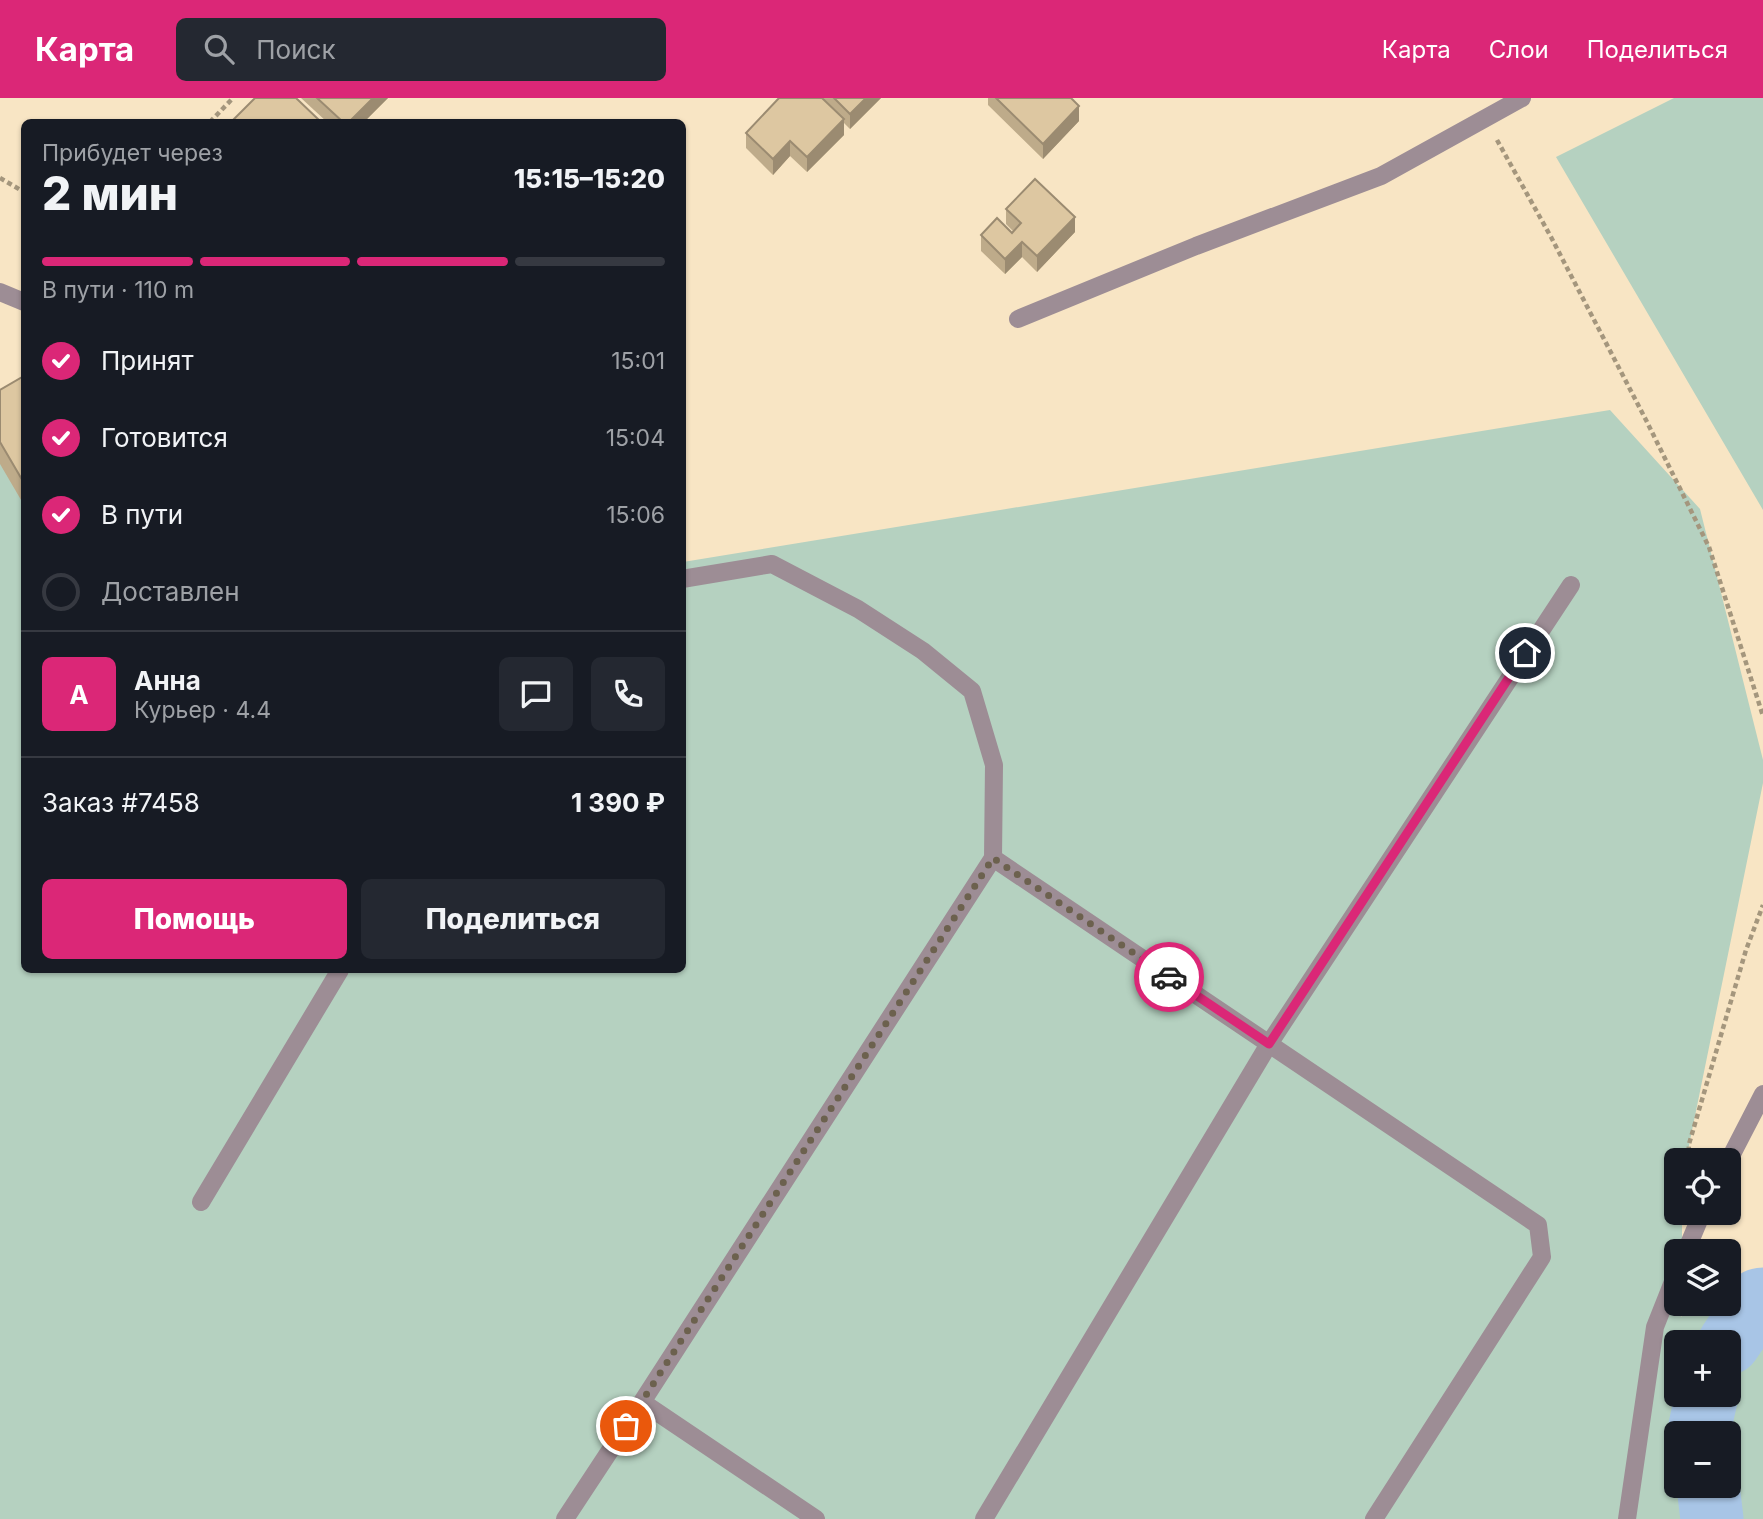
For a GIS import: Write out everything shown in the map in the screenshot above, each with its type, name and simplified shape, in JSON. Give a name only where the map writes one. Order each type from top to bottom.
[{"type":"lane","points":[[1018,320],[1196,246],[1381,176],[1522,98]]},
{"type":"lane","points":[[0,292],[21,301]]},
{"type":"lane","points":[[565,1519],[993,858],[994,765],[972,691],[923,651],[859,609],[772,564],[686,578]]},
{"type":"lane","points":[[984,1519],[1269,1044],[1571,585]]},
{"type":"lane","points":[[993,858],[1538,1225],[1542,1257],[1374,1519]]},
{"type":"lane","points":[[201,1202],[338,973]]},
{"type":"lane","points":[[1735,1148],[1763,1094]]},
{"type":"lane","points":[[1627,1519],[1655,1327],[1664,1304]]},
{"type":"lane","points":[[642,1402],[816,1519]]},
{"type":"path","points":[[213,119],[233,98]]},
{"type":"path","points":[[1485,118],[1577,286],[1709,547],[1763,716]]},
{"type":"path","points":[[0,178],[21,190]]},
{"type":"path","points":[[1689,1148],[1742,962],[1763,905]]},
{"type":"green space","points":[[1674,98],[1763,98],[1763,510],[1556,157]]},
{"type":"green space","points":[[21,391],[21,973],[686,973],[686,562],[1610,410],[1700,509],[1763,760],[1763,783],[1688,1148],[1664,1148],[1664,1225],[1682,1225],[1682,1239],[1664,1239],[1664,1316],[1741,1316],[1741,1287],[1763,1299],[1763,1519],[0,1519],[0,406]]},
{"type":"building","points":[[255,98],[296,98],[318,119],[234,119]]},
{"type":"building","points":[[317,98],[373,98],[352,119],[340,119]]},
{"type":"building","points":[[779,98],[822,98],[844,119],[807,157],[790,141],[773,159],[746,133]]},
{"type":"building","points":[[834,98],[866,98],[850,114]]},
{"type":"building","points":[[996,98],[1071,98],[1079,106],[1043,144]]},
{"type":"building","points":[[1035,179],[1075,217],[1037,256],[1022,242],[1005,259],[981,235],[997,218],[1012,233],[1021,223],[1006,209]]},
{"type":"building","points":[[21,378],[21,478],[0,442],[0,390]]},
{"type":"waterway","points":[[1738,1330],[1758,1300],[1763,1299]]},
{"type":"waterway","points":[[1701,1421],[1704,1407]]},
{"type":"waterway","points":[[1709,1498],[1712,1519]]},
{"type":"way so far","points":[[626,1426],[993,858],[1169,977]]},
{"type":"route","points":[[1169,977],[1269,1044],[1525,653]]}]
